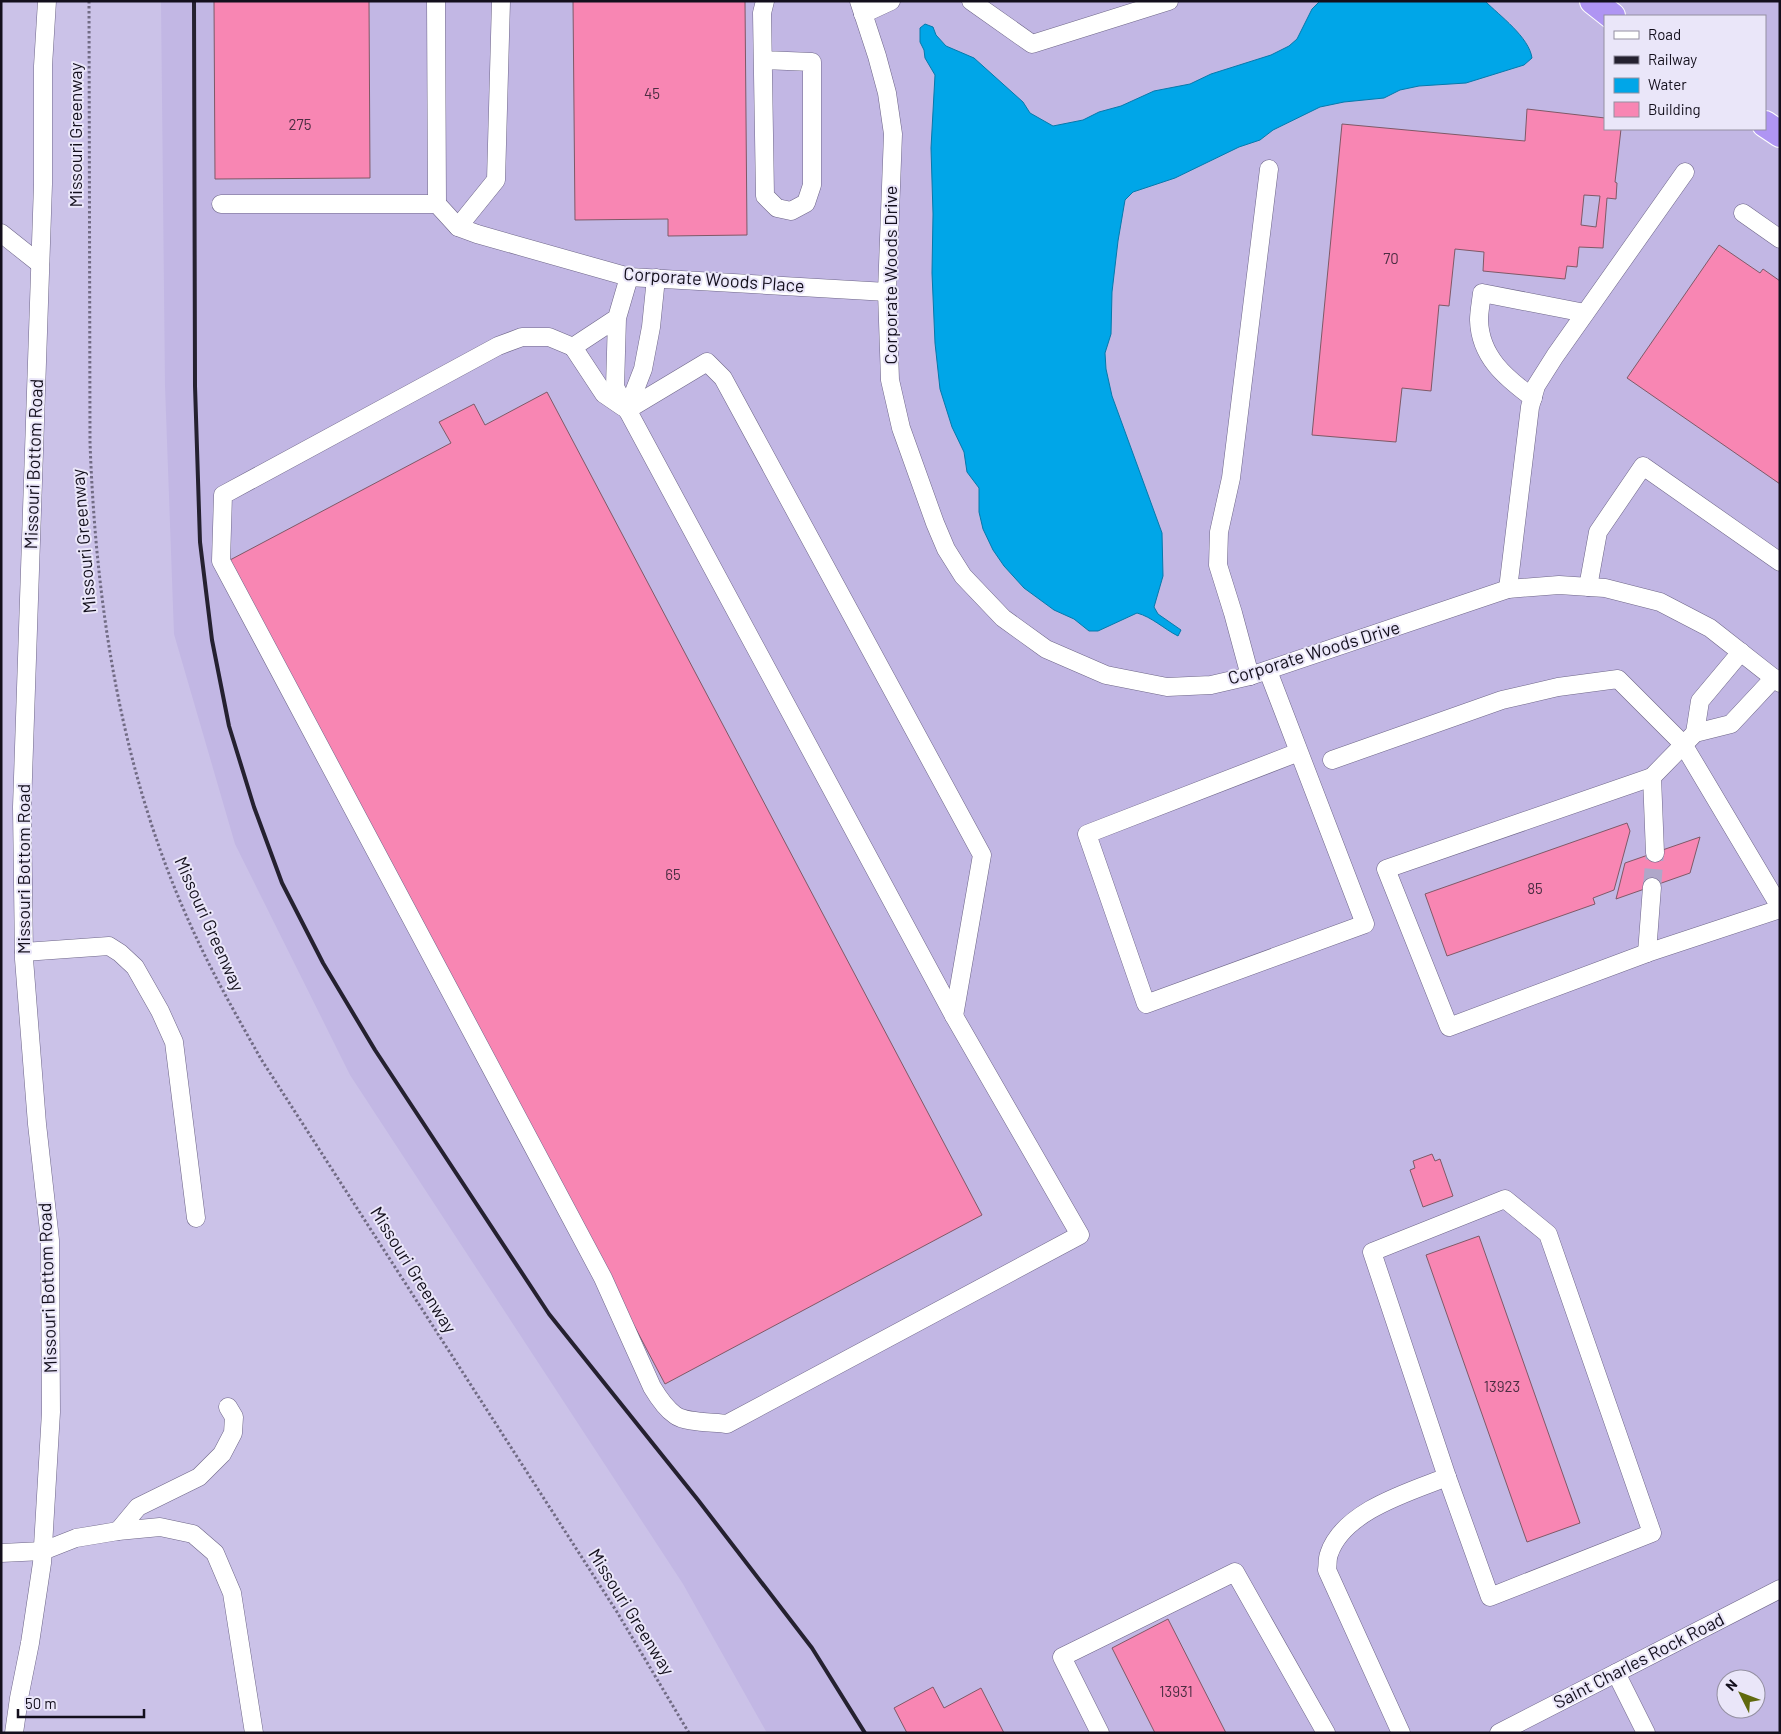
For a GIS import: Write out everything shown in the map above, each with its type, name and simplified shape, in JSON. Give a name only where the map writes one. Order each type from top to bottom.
[{"type":"highway","points":[[1593,1],[1611,15]]},
{"type":"highway","points":[[1766,125],[1780,134]]},
{"type":"street","name":"Missouri Bottom Road","points":[[10,1726],[30,1643],[43,1551],[51,1412],[50,1240],[37,1124],[24,952],[22,807],[43,184],[43,66],[46,1]]},
{"type":"street","points":[[436,1],[437,204],[458,227],[496,180],[501,1]]},
{"type":"street","points":[[763,60],[812,62],[812,185],[806,203],[791,211],[777,208],[765,196],[762,13],[766,1]]},
{"type":"street","points":[[861,8],[891,1]]},
{"type":"street","points":[[971,1],[1032,44],[1169,1]]},
{"type":"street","name":"Corporate Woods Drive","points":[[861,8],[887,93],[893,134],[887,292],[890,380],[901,428],[946,549],[963,576],[1002,618],[1046,649],[1106,675],[1167,687],[1210,684],[1250,676],[1508,589],[1559,584],[1588,586],[1605,588],[1660,602],[1710,628],[1777,680]]},
{"type":"street","points":[[1250,676],[1218,565],[1218,532],[1231,478],[1270,169]]},
{"type":"street","points":[[1508,589],[1536,386],[1555,356],[1685,172]]},
{"type":"street","points":[[221,204],[437,204]]},
{"type":"street","points":[[1743,213],[1780,239]]},
{"type":"street","name":"Corporate Woods Place","points":[[458,227],[629,277],[887,292]]},
{"type":"street","points":[[1,233],[40,264]]},
{"type":"street","points":[[627,410],[604,394],[572,347],[549,337],[522,337],[498,346],[223,495],[220,561],[603,1278],[652,1387],[661,1402],[676,1416],[691,1420],[727,1424],[1080,1235],[954,1016],[615,387],[617,318],[629,277]]},
{"type":"street","points":[[627,410],[643,368],[651,327],[656,278]]},
{"type":"street","points":[[1533,398],[1498,369],[1488,355],[1479,320],[1482,293],[1585,313]]},
{"type":"street","points":[[572,347],[617,318]]},
{"type":"street","points":[[627,410],[707,362],[723,378],[982,855],[954,1016]]},
{"type":"street","points":[[1588,586],[1598,532],[1643,466],[1780,562]]},
{"type":"street","points":[[1332,760],[1502,700],[1558,687],[1618,679],[1689,738],[1780,908],[1647,953],[1450,1027],[1386,869],[1652,777],[1689,738],[1700,701],[1741,652]]},
{"type":"street","points":[[1268,670],[1300,752],[1366,924],[1146,1004],[1088,834],[1300,752]]},
{"type":"street","points":[[1689,738],[1731,724],[1777,680]]},
{"type":"street","points":[[1652,777],[1654,853]]},
{"type":"street","points":[[1647,953],[1652,886]]},
{"type":"street","points":[[24,952],[109,946],[135,967],[160,1011],[174,1042],[196,1218]]},
{"type":"street","points":[[1505,1198],[1548,1234],[1652,1533],[1490,1597],[1447,1477],[1372,1252],[1505,1198]]},
{"type":"street","points":[[118,1531],[138,1507],[199,1477],[222,1454],[233,1433],[234,1417],[228,1407]]},
{"type":"street","points":[[1401,1733],[1327,1570],[1328,1556],[1334,1544],[1359,1516],[1389,1500],[1447,1477]]},
{"type":"street","points":[[1,1553],[43,1551],[76,1538],[118,1531],[160,1527],[193,1534],[215,1553],[232,1593],[254,1733]]},
{"type":"street","points":[[1100,1733],[1062,1657],[1235,1572],[1326,1733]]},
{"type":"street","name":"Saint Charles Rock Road","points":[[1499,1733],[1780,1589]]},
{"type":"street","points":[[1616,1673],[1646,1733]]},
{"type":"path","name":"Missouri Greenway","points":[[89,1],[90,442],[92,505],[97,565],[111,666],[125,730],[144,801],[168,871],[196,938],[229,1004],[261,1059],[617,1612],[689,1733]]},
{"type":"shaded area","points":[[161,1],[1780,1],[1780,1733],[767,1733],[683,1584],[350,1075],[235,844],[174,634],[165,386]]},
{"type":"water","points":[[1320,1],[1485,1],[1526,42],[1532,58],[1524,65],[1466,83],[1419,86],[1400,90],[1384,98],[1344,102],[1320,107],[1273,130],[1260,140],[1239,147],[1175,178],[1133,192],[1125,200],[1112,292],[1111,334],[1105,353],[1106,369],[1112,396],[1162,533],[1163,576],[1154,607],[1158,614],[1181,630],[1178,636],[1148,617],[1137,613],[1098,631],[1089,631],[1074,619],[1054,610],[1024,588],[1004,566],[993,550],[983,529],[979,512],[979,488],[967,472],[964,452],[952,427],[940,389],[935,343],[932,273],[931,148],[935,75],[925,58],[920,42],[920,28],[925,24],[933,27],[936,35],[946,46],[974,58],[1023,102],[1030,113],[1053,126],[1083,120],[1154,91],[1190,84],[1211,74],[1271,55],[1289,46],[1297,39],[1312,9]]},
{"type":"building","points":[[214,1],[369,1],[370,178],[215,179]]},
{"type":"building","points":[[573,1],[745,1],[747,235],[668,236],[668,219],[575,220]]},
{"type":"building","points":[[1527,109],[1604,118],[1604,130],[1621,130],[1615,182],[1617,183],[1616,199],[1607,198],[1603,248],[1579,247],[1577,267],[1567,266],[1565,279],[1483,271],[1484,252],[1455,249],[1449,306],[1439,305],[1431,391],[1402,388],[1396,442],[1312,435],[1342,124],[1525,141]],"holes":[[[1584,195],[1600,196],[1596,227],[1581,225]]]},
{"type":"building","points":[[1719,245],[1760,273],[1763,269],[1780,281],[1780,484],[1627,378]]},
{"type":"building","points":[[547,392],[982,1215],[665,1384],[230,560],[451,443],[439,422],[474,404],[485,425]]},
{"type":"building","points":[[1627,823],[1630,831],[1614,890],[1593,898],[1595,904],[1447,956],[1425,894]]},
{"type":"building","points":[[1700,837],[1690,873],[1616,899],[1625,863]]},
{"type":"building","points":[[1432,1154],[1435,1161],[1440,1159],[1453,1196],[1423,1207],[1410,1170],[1415,1168],[1413,1161]]},
{"type":"building","points":[[1479,1236],[1580,1523],[1527,1542],[1426,1255]]},
{"type":"building","points":[[1168,1619],[1226,1733],[1155,1733],[1112,1648]]},
{"type":"building","points":[[933,1687],[944,1708],[981,1688],[1004,1733],[907,1733],[894,1708]]},
{"type":"tunnel","points":[[1652,887],[1655,853]]},
{"type":"railway","points":[[194,1],[195,386],[200,542],[212,640],[229,726],[254,807],[282,883],[323,963],[375,1050],[549,1314],[698,1500],[812,1648],[865,1733]]}]
